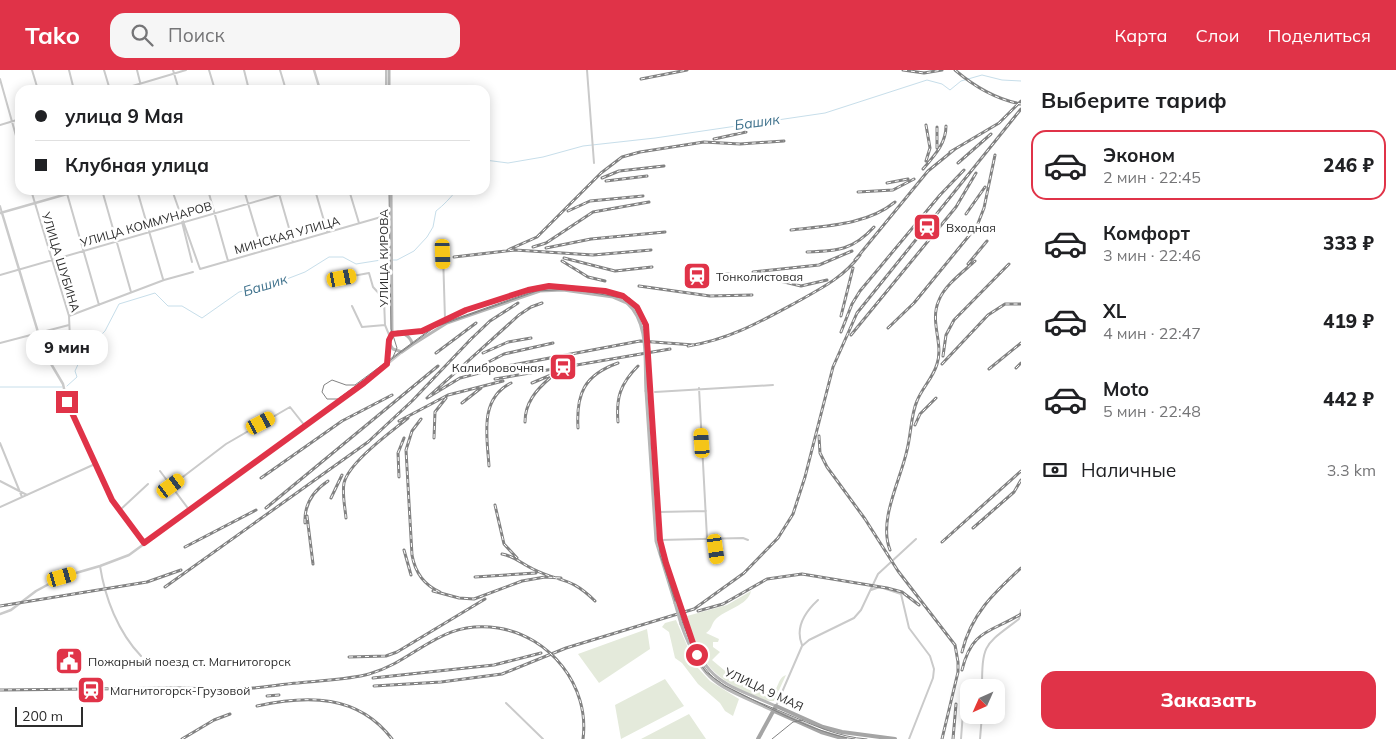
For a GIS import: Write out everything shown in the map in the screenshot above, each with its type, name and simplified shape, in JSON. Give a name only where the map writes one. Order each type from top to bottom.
[{"type":"main road","points":[[389,70],[390,85]]},
{"type":"main road","name":"УЛИЦА КИРОВА","points":[[390,345],[393,325],[391,195]]},
{"type":"main road","points":[[391,336],[401,332],[422,331],[445,319],[528,290],[549,286],[605,291],[628,301]]},
{"type":"main road","points":[[390,345],[402,352],[447,324],[530,294],[550,290],[613,297],[628,301]]},
{"type":"main road","name":"УЛИЦА 9 МАЯ","points":[[628,301],[642,325],[650,391],[659,555],[677,603]]},
{"type":"main road","name":"УЛИЦА КИРОВА","points":[[393,325],[410,338],[412,345]]},
{"type":"main road","name":"УЛИЦА 9 МАЯ","points":[[656,512],[660,540],[683,624],[697,655],[714,676],[821,732],[845,739]]},
{"type":"main road","points":[[758,739],[775,709]]},
{"type":"main road","name":"УЛИЦА 9 МАЯ","points":[[775,709],[838,731],[895,739]]},
{"type":"street","points":[[32,70],[36,85]]},
{"type":"street","points":[[69,70],[73,85]]},
{"type":"street","points":[[104,70],[108,85]]},
{"type":"street","points":[[136,70],[140,84]]},
{"type":"street","points":[[173,70],[177,85]]},
{"type":"street","points":[[136,85],[186,70]]},
{"type":"street","points":[[209,70],[214,85]]},
{"type":"street","points":[[244,70],[248,85]]},
{"type":"street","points":[[280,70],[284,85]]},
{"type":"street","points":[[314,70],[318,85]]},
{"type":"street","points":[[587,70],[594,164]]},
{"type":"street","points":[[0,79],[15,132]]},
{"type":"street","points":[[0,124],[15,121]]},
{"type":"street","name":"УЛИЦА ШУБИНА","points":[[32,195],[69,316],[70,340]]},
{"type":"street","points":[[1,213],[58,195]]},
{"type":"street","points":[[68,195],[99,306]]},
{"type":"street","points":[[103,195],[131,292]]},
{"type":"street","points":[[138,195],[164,280]]},
{"type":"street","points":[[174,195],[192,262]]},
{"type":"street","points":[[210,195],[228,261]]},
{"type":"street","points":[[245,195],[262,251]]},
{"type":"street","points":[[279,195],[293,242]]},
{"type":"street","name":"УЛИЦА КОММУНАРОВ","points":[[0,275],[279,195]]},
{"type":"street","points":[[316,195],[327,231]]},
{"type":"street","points":[[351,195],[359,223]]},
{"type":"street","points":[[0,206],[37,334],[44,352],[63,384],[67,402],[95,464],[120,510],[144,543]]},
{"type":"street","name":"МИНСКАЯ УЛИЦА","points":[[193,254],[198,268],[381,217]]},
{"type":"street","points":[[182,222],[185,225],[193,254],[190,255]]},
{"type":"street","points":[[443,254],[445,319],[447,324]]},
{"type":"street","points":[[69,316],[164,280],[193,272]]},
{"type":"street","points":[[342,278],[368,273],[373,287],[384,299],[385,325],[391,336]]},
{"type":"street","points":[[352,306],[362,327],[385,325]]},
{"type":"street","points":[[0,343],[69,324]]},
{"type":"street","points":[[387,364],[390,345]]},
{"type":"street","points":[[0,614],[11,610],[36,590],[62,577],[100,566],[129,554],[190,512],[359,387],[402,352]]},
{"type":"street","points":[[650,391],[773,385]]},
{"type":"street","points":[[699,388],[707,538]]},
{"type":"street","points":[[171,486],[226,444],[290,407],[305,426]]},
{"type":"street","points":[[0,443],[22,497]]},
{"type":"street","points":[[0,507],[95,464]]},
{"type":"street","points":[[160,471],[190,512]]},
{"type":"street","points":[[0,481],[27,495]]},
{"type":"street","points":[[120,510],[148,484]]},
{"type":"street","points":[[656,512],[706,510]]},
{"type":"street","points":[[660,540],[707,538],[748,540]]},
{"type":"street","points":[[714,538],[717,559]]},
{"type":"street","points":[[775,709],[802,646],[809,640],[854,618],[861,610],[881,570],[916,539]]},
{"type":"street","points":[[100,566],[104,590],[111,607],[122,630],[141,656]]},
{"type":"street","points":[[871,590],[880,587],[901,594],[909,628],[933,663],[933,678],[909,739]]},
{"type":"street","points":[[802,646],[798,632],[808,609],[818,600]]},
{"type":"street","points":[[982,679],[983,654],[1000,632],[1019,619],[1021,610]]},
{"type":"street","points":[[506,703],[543,739]]},
{"type":"street","points":[[961,739],[963,724]]},
{"type":"street","points":[[980,739],[981,724]]},
{"type":"green space","points":[[751,591],[746,600],[741,604],[719,616],[706,633],[719,639],[718,642],[713,642],[713,647],[720,652],[712,660],[736,680],[771,694],[786,675],[774,701],[764,700],[748,693],[714,672],[701,654],[687,616],[727,605]]},
{"type":"green space","points":[[676,620],[696,666],[710,681],[739,699],[733,716],[725,711],[720,703],[698,684],[682,663],[675,658],[669,632],[662,627],[665,623]]},
{"type":"green space","points":[[647,629],[650,649],[599,683],[578,654]]},
{"type":"green space","points":[[665,679],[684,706],[621,739],[615,705]]},
{"type":"green space","points":[[689,714],[706,739],[641,739]]},
{"type":"waterway","name":"Башик","points":[[490,161],[508,163],[543,157],[583,146],[655,138],[825,113],[927,80],[942,84],[950,90],[961,81],[982,75],[1002,80],[1021,81]]},
{"type":"waterway","name":"Башик","points":[[67,386],[77,377],[75,371],[90,338],[92,335],[102,334],[105,331],[119,304],[155,293],[168,306],[182,306],[202,318],[239,292],[279,282],[305,272],[329,257],[343,257],[356,264],[381,260],[397,260],[414,251],[427,237],[433,227],[436,211],[452,195]]},
{"type":"waterway","name":"Башик","points":[[0,387],[62,387]]},
{"type":"tram line","points":[[386,70],[386,85]]},
{"type":"tram line","points":[[389,195],[391,329],[397,348],[393,357]]},
{"type":"tram line","points":[[855,739],[807,725],[755,701],[739,693],[725,686],[706,672],[695,656],[660,555],[644,331],[635,309],[622,298],[572,289],[537,291],[435,327],[338,399],[327,399],[322,392],[324,385],[332,380],[346,385],[355,385],[435,326],[537,290],[563,287],[623,297],[639,312],[645,330],[659,542],[662,557],[667,575],[673,595],[680,615],[688,635],[696,654],[705,668],[715,679],[723,684],[731,689],[741,694],[750,698],[759,702],[806,722],[826,730],[846,736],[867,739]]},
{"type":"tram line","points":[[772,739],[793,722],[803,720]]},
{"type":"railway","points":[[641,79],[687,70]]},
{"type":"railway","points":[[903,70],[924,73],[942,70]]},
{"type":"railway","points":[[955,70],[986,92],[1021,104]]},
{"type":"railway","points":[[950,152],[999,123],[1021,101]]},
{"type":"railway","points":[[374,686],[441,682],[502,674],[566,648],[694,609],[744,573],[778,538],[793,514],[805,477],[833,367],[857,313],[1021,109]]},
{"type":"railway","points":[[926,125],[930,148],[926,161]]},
{"type":"railway","points":[[923,169],[942,144],[946,126]]},
{"type":"railway","points":[[937,127],[937,148]]},
{"type":"railway","points":[[714,139],[746,132]]},
{"type":"railway","points":[[958,163],[991,134]]},
{"type":"railway","points":[[508,250],[537,237],[601,173],[622,157],[640,152],[704,142],[740,144],[784,141]]},
{"type":"railway","points":[[855,260],[928,171],[955,149]]},
{"type":"railway","points":[[888,328],[914,303],[977,226],[984,208],[995,155]]},
{"type":"railway","points":[[602,178],[619,171],[664,166]]},
{"type":"railway","points":[[841,332],[852,304],[860,291],[940,195],[964,170]]},
{"type":"railway","points":[[851,335],[956,207],[976,173]]},
{"type":"railway","points":[[606,181],[647,176]]},
{"type":"railway","points":[[887,183],[908,179]]},
{"type":"railway","points":[[858,192],[893,190],[914,179]]},
{"type":"railway","points":[[966,214],[985,187]]},
{"type":"railway","points":[[568,211],[590,201],[643,196]]},
{"type":"railway","points":[[533,247],[546,243],[593,212],[649,202]]},
{"type":"railway","points":[[791,230],[859,220],[872,216],[895,202]]},
{"type":"railway","points":[[807,252],[844,248],[852,245],[874,227]]},
{"type":"railway","points":[[546,248],[591,239],[665,232]]},
{"type":"railway","points":[[968,264],[987,241]]},
{"type":"railway","points":[[454,257],[515,250],[593,255],[651,250]]},
{"type":"railway","points":[[753,272],[819,265],[852,251]]},
{"type":"railway","points":[[688,346],[730,335],[769,317],[830,282],[846,270],[860,255]]},
{"type":"railway","points":[[564,258],[615,271],[652,267]]},
{"type":"railway","points":[[562,261],[588,277],[605,281]]},
{"type":"railway","points":[[890,550],[887,538],[889,513],[907,450],[913,412],[919,396],[935,369],[939,356],[936,308],[945,289],[975,261]]},
{"type":"railway","points":[[943,356],[946,335],[954,320],[1009,264]]},
{"type":"railway","points":[[841,316],[853,268]]},
{"type":"railway","points":[[725,274],[759,276],[801,286],[827,280]]},
{"type":"railway","points":[[639,286],[710,296],[752,295]]},
{"type":"railway","points":[[469,341],[490,321],[518,303]]},
{"type":"railway","points":[[542,303],[531,307],[519,315],[427,398],[460,378],[502,367],[640,341],[694,345]]},
{"type":"railway","points":[[942,364],[988,315],[1005,304],[1021,304]]},
{"type":"railway","points":[[436,353],[476,323]]},
{"type":"railway","points":[[165,587],[368,442],[412,401],[473,337]]},
{"type":"railway","points":[[483,353],[508,342],[531,338]]},
{"type":"railway","points":[[477,368],[504,354],[553,343]]},
{"type":"railway","points":[[989,369],[1021,343]]},
{"type":"railway","points":[[495,379],[670,349]]},
{"type":"railway","points":[[578,428],[579,405],[584,387],[597,373],[618,363]]},
{"type":"railway","points":[[1016,368],[1021,363]]},
{"type":"railway","points":[[266,508],[438,366]]},
{"type":"railway","points":[[618,422],[620,392],[627,379],[638,366]]},
{"type":"railway","points":[[532,383],[551,375]]},
{"type":"railway","points":[[525,422],[527,409],[532,397],[550,378]]},
{"type":"railway","points":[[399,421],[448,395],[503,381]]},
{"type":"railway","points":[[489,466],[487,431],[489,408],[501,390],[511,383]]},
{"type":"railway","points":[[462,403],[481,388]]},
{"type":"railway","points":[[261,478],[342,421],[392,395]]},
{"type":"railway","points":[[434,438],[435,412],[446,398]]},
{"type":"railway","points":[[915,425],[920,414],[936,398]]},
{"type":"railway","points":[[346,518],[343,487],[347,475],[362,457],[408,418]]},
{"type":"railway","points":[[421,419],[412,431],[406,450],[412,555],[415,567],[421,577],[429,586],[440,592]]},
{"type":"railway","points":[[819,436],[820,453],[827,467],[865,519],[898,571],[955,645],[958,672],[942,739]]},
{"type":"railway","points":[[399,477],[398,453],[404,438]]},
{"type":"railway","points":[[942,542],[1021,471]]},
{"type":"railway","points":[[331,498],[342,475]]},
{"type":"railway","points":[[973,528],[1014,492],[1021,480]]},
{"type":"railway","points":[[305,523],[306,510],[310,499],[328,481]]},
{"type":"railway","points":[[495,505],[504,544],[517,558]]},
{"type":"railway","points":[[185,547],[256,510]]},
{"type":"railway","points":[[307,516],[313,564]]},
{"type":"railway","points":[[404,550],[411,575]]},
{"type":"railway","points":[[502,554],[579,587],[595,601]]},
{"type":"railway","points":[[962,652],[971,626],[985,605],[1021,568]]},
{"type":"railway","points":[[0,606],[147,582],[181,570]]},
{"type":"railway","points":[[475,577],[536,573]]},
{"type":"railway","points":[[698,611],[723,604],[767,579],[802,574],[887,588],[902,592],[919,605]]},
{"type":"railway","points":[[433,591],[459,598],[474,599],[522,581],[545,577],[561,578]]},
{"type":"railway","points":[[349,657],[386,656],[397,652],[485,599]]},
{"type":"railway","points":[[962,670],[966,657],[977,639],[991,629],[1021,614]]},
{"type":"railway","points":[[0,690],[234,689],[343,679],[369,674],[386,668],[430,642],[460,629],[478,627],[498,628],[517,633],[534,641],[550,653],[563,667],[573,683],[580,700],[583,719],[583,739]]},
{"type":"railway","points":[[373,678],[494,665],[541,653]]},
{"type":"railway","points":[[267,696],[279,695]]},
{"type":"railway","points":[[257,706],[294,700],[330,701],[364,713],[392,739]]},
{"type":"railway","points":[[953,739],[956,704]]},
{"type":"railway","points":[[182,739],[214,720],[230,714]]},
{"type":"place","name":"Входная","points":[[927,227]]},
{"type":"place","name":"Тонколистовая","points":[[697,276]]},
{"type":"place","name":"Калибровочная","points":[[563,367]]},
{"type":"place","name":"Пожарный поезд ст. Магнитогорск","points":[[69,661]]},
{"type":"place","name":"Магнитогорск-Грузовой","points":[[91,690]]},
{"type":"route","points":[[67,402],[112,500],[144,543],[190,512],[387,364],[389,340],[392,334],[422,331],[466,310],[538,287],[573,287],[605,291],[623,296],[637,307],[644,317],[646,325],[660,540],[697,655]]}]
